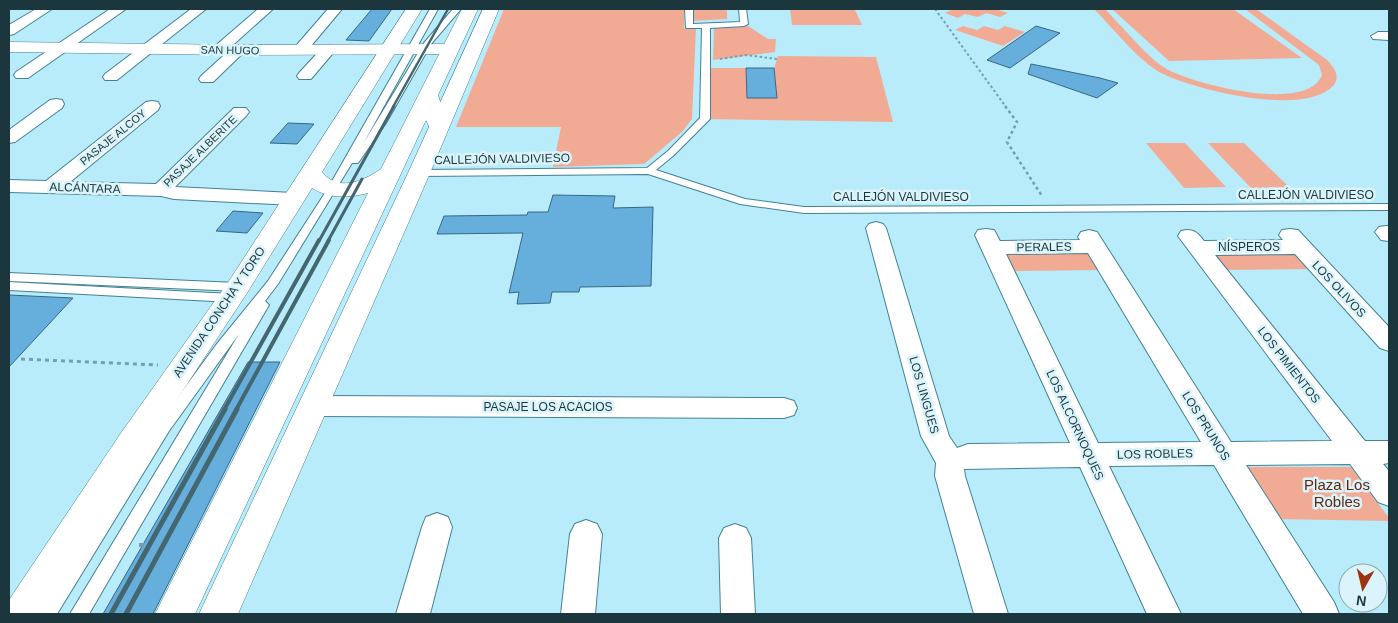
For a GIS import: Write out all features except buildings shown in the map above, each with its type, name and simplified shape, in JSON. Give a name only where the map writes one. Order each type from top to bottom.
[{"type":"main road","name":"AVENIDA CONCHA Y TORO","points":[[22,614],[234,292],[414,9]]},
{"type":"main road","points":[[438,128],[428,94],[428,49],[470,9]]},
{"type":"main road","points":[[176,614],[405,172],[438,128],[491,9]]},
{"type":"main road","name":"SAN HUGO","points":[[9,47],[220,50],[428,49]]},
{"type":"main road","points":[[218,614],[313,406],[405,172],[428,94]]},
{"type":"main road","points":[[302,187],[318,183],[332,190],[353,190],[405,172]]},
{"type":"street","points":[[9,31],[45,9]]},
{"type":"street","points":[[22,75],[119,9]]},
{"type":"street","points":[[111,77],[199,9]]},
{"type":"street","points":[[220,50],[266,9]]},
{"type":"street","points":[[300,50],[335,9]]},
{"type":"street","points":[[207,79],[238,50]]},
{"type":"street","points":[[304,76],[328,50]]},
{"type":"street","points":[[9,138],[56,104]]},
{"type":"street","name":"PASAJE ALCOY","points":[[51,187],[152,106]]},
{"type":"street","name":"PASAJE ALBERITE","points":[[161,190],[240,112]]},
{"type":"street","name":"ALCÁNTARA","points":[[9,186],[161,190],[174,194],[302,187]]},
{"type":"street","name":"LOS LINGUES","points":[[876,228],[935,436],[941,449],[952,461]]},
{"type":"street","name":"PERALES","points":[[989,241],[1092,242]]},
{"type":"street","name":"LOS ALCORNOQUES","points":[[989,241],[1164,614]]},
{"type":"street","name":"NÍSPEROS","points":[[1193,242],[1295,241]]},
{"type":"street","name":"LOS OLIVOS","points":[[1295,241],[1389,342]]},
{"type":"street","name":"LOS PRUNOS","points":[[1092,242],[1322,614]]},
{"type":"street","name":"LOS PIMIENTOS","points":[[1193,242],[1389,493]]},
{"type":"street","name":"PASAJE LOS ACACIOS","points":[[313,406],[784,408]]},
{"type":"street","name":"LOS ROBLES","points":[[952,461],[962,456],[1389,452]]},
{"type":"street","points":[[952,461],[950,476],[991,614]]},
{"type":"street","points":[[414,614],[436,527]]},
{"type":"street","points":[[578,614],[586,534]]},
{"type":"street","points":[[735,538],[738,614]]},
{"type":"lane","points":[[79,614],[247,334],[272,284],[332,190],[428,49],[434,9]]},
{"type":"lane","points":[[332,190],[371,139],[428,49],[439,27],[457,9]]},
{"type":"lane","points":[[689,9],[689,26],[744,24],[743,9]]},
{"type":"lane","points":[[649,171],[671,153],[705,119],[706,26]]},
{"type":"lane","name":"CALLEJÓN VALDIVIESO","points":[[405,172],[649,171],[744,202],[804,210],[1389,207]]},
{"type":"lane","points":[[9,277],[234,292]]},
{"type":"lane","points":[[47,614],[164,427],[221,348],[272,284]]},
{"type":"lane","points":[[9,286],[234,292]]},
{"type":"path","points":[[935,9],[1017,122],[1007,142],[1050,209]]},
{"type":"path","points":[[705,62],[746,55],[777,59]]},
{"type":"path","points":[[21,359],[184,366]]},
{"type":"green space","points":[[504,9],[684,9],[684,29],[696,28],[692,119],[682,132],[644,164],[553,167],[561,127],[456,127]]},
{"type":"green space","points":[[693,9],[727,9],[727,19],[692,21]]},
{"type":"green space","points":[[790,9],[855,10],[862,25],[792,25]]},
{"type":"green space","points":[[953,9],[995,9],[1008,13],[1000,17],[986,13],[978,17],[965,14],[958,18],[945,13]]},
{"type":"green space","points":[[1094,9],[1105,9],[1151,57],[1165,68],[1179,74],[1223,88],[1248,92],[1295,93],[1312,87],[1322,75],[1319,65],[1245,9],[1256,9],[1327,60],[1334,69],[1335,83],[1319,95],[1299,99],[1275,100],[1250,98],[1199,87],[1154,69]]},
{"type":"green space","points":[[1112,9],[1233,9],[1302,58],[1169,61]]},
{"type":"green space","points":[[748,26],[768,39],[776,39],[775,52],[713,60],[714,28]]},
{"type":"green space","points":[[963,26],[977,30],[984,26],[998,30],[1005,26],[1025,32],[1003,46],[955,30]]},
{"type":"green space","points":[[778,56],[876,57],[893,122],[705,119],[705,68],[746,68],[747,98],[776,98],[774,68]]},
{"type":"green space","points":[[1146,143],[1185,143],[1226,187],[1184,188]]},
{"type":"green space","points":[[1208,143],[1244,143],[1289,187],[1251,188]]},
{"type":"green space","points":[[1298,251],[1315,269],[1224,270],[1210,252]]},
{"type":"green space","points":[[1090,252],[1101,270],[1010,271],[1002,253]]},
{"type":"green space","name":"Plaza Los Robles","points":[[1239,467],[1351,467],[1389,518],[1389,521],[1273,519]]},
{"type":"railway","points":[[393,107],[448,9]]},
{"type":"railway","points":[[319,241],[394,106]]},
{"type":"railway","points":[[328,241],[362,179]]},
{"type":"railway","points":[[224,410],[319,240]]},
{"type":"railway","points":[[236,410],[329,240]]},
{"type":"railway","points":[[111,614],[225,409]]},
{"type":"railway","points":[[126,614],[237,409]]}]
